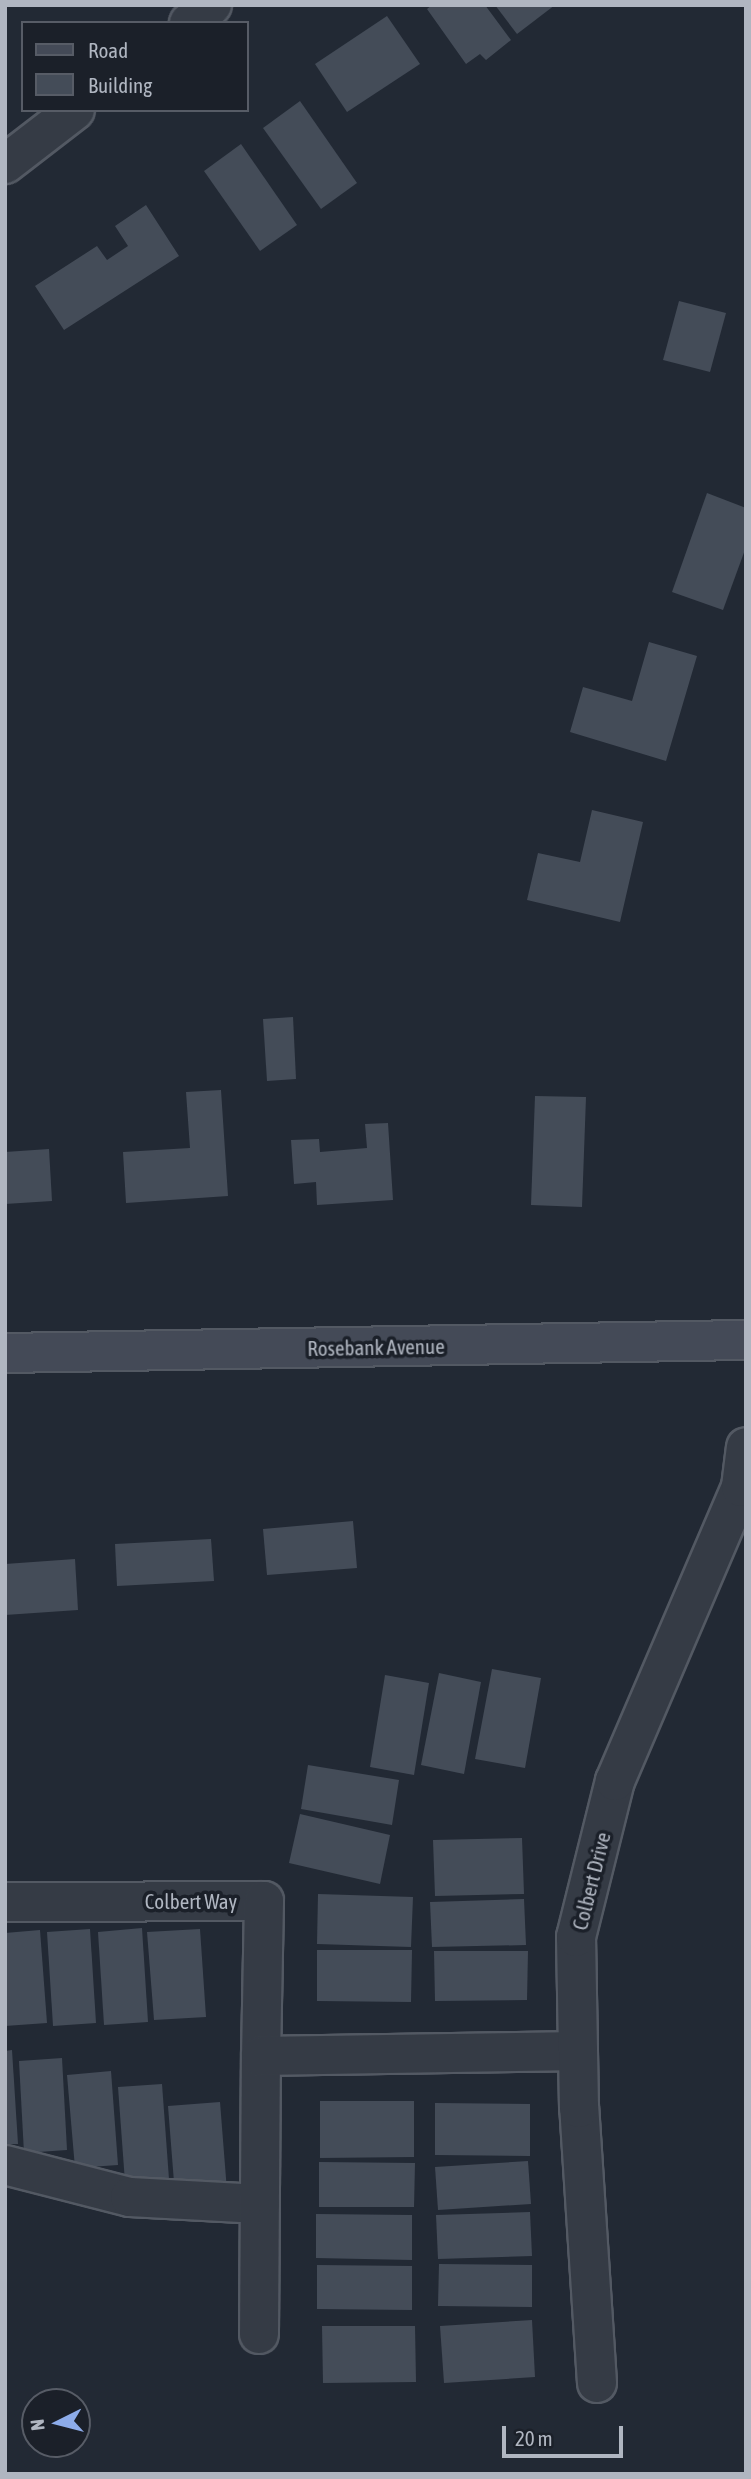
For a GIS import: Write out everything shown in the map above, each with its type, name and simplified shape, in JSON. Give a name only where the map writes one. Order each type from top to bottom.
[{"type":"street","points":[[192,21],[212,5]]},
{"type":"street","points":[[5,164],[72,112]]},
{"type":"street","name":"Rosebank Avenue","points":[[5,1353],[746,1340]]},
{"type":"street","name":"Colbert Drive","points":[[597,2383],[578,2051],[576,1937],[615,1781],[741,1487],[746,1447]]},
{"type":"street","name":"Colbert Way","points":[[5,1902],[264,1901],[259,2334]]},
{"type":"street","points":[[261,2056],[578,2051]]},
{"type":"street","points":[[5,2165],[130,2197],[260,2204]]},
{"type":"building","points":[[432,5],[485,5],[511,40],[486,60],[480,54],[466,64],[427,9]]},
{"type":"building","points":[[495,5],[555,5],[517,34]]},
{"type":"building","points":[[387,16],[420,64],[347,112],[315,64]]},
{"type":"building","points":[[300,101],[357,183],[321,209],[263,128]]},
{"type":"building","points":[[241,144],[297,225],[260,251],[204,171]]},
{"type":"building","points":[[146,205],[179,256],[64,330],[35,286],[97,246],[107,260],[128,246],[115,226]]},
{"type":"building","points":[[679,301],[726,313],[710,372],[663,360]]},
{"type":"building","points":[[707,493],[746,508],[746,547],[723,610],[672,592]]},
{"type":"building","points":[[649,642],[697,656],[666,761],[570,732],[583,687],[632,701]]},
{"type":"building","points":[[592,810],[643,822],[620,922],[527,900],[538,853],[580,862]]},
{"type":"building","points":[[293,1017],[296,1079],[267,1081],[263,1019]]},
{"type":"building","points":[[221,1090],[228,1196],[126,1203],[123,1152],[190,1148],[186,1092]]},
{"type":"building","points":[[535,1096],[586,1097],[582,1207],[531,1205]]},
{"type":"building","points":[[388,1123],[393,1200],[317,1205],[316,1182],[294,1184],[291,1140],[319,1139],[320,1152],[367,1148],[365,1124]]},
{"type":"building","points":[[49,1149],[52,1201],[5,1204],[5,1152]]},
{"type":"building","points":[[353,1521],[357,1568],[267,1575],[263,1529]]},
{"type":"building","points":[[211,1539],[214,1581],[117,1586],[115,1544]]},
{"type":"building","points":[[75,1559],[78,1610],[5,1615],[5,1564]]},
{"type":"building","points":[[492,1669],[541,1678],[525,1768],[475,1759]]},
{"type":"building","points":[[439,1673],[481,1682],[464,1774],[421,1765]]},
{"type":"building","points":[[385,1675],[429,1683],[414,1775],[370,1767]]},
{"type":"building","points":[[308,1765],[399,1780],[392,1825],[301,1809]]},
{"type":"building","points":[[300,1814],[390,1835],[380,1884],[289,1863]]},
{"type":"building","points":[[522,1838],[524,1894],[435,1896],[433,1840]]},
{"type":"building","points":[[318,1894],[413,1897],[411,1947],[317,1944]]},
{"type":"building","points":[[524,1899],[526,1945],[432,1947],[430,1902]]},
{"type":"building","points":[[142,1928],[148,2022],[104,2025],[98,1932]]},
{"type":"building","points":[[90,1929],[96,2023],[53,2026],[47,1932]]},
{"type":"building","points":[[200,1929],[206,2017],[154,2020],[147,1932]]},
{"type":"building","points":[[40,1930],[47,2023],[5,2026],[5,1933]]},
{"type":"building","points":[[317,1950],[412,1950],[411,2002],[317,2001]]},
{"type":"building","points":[[434,1951],[528,1951],[527,2000],[435,2001]]},
{"type":"building","points":[[12,2050],[18,2144],[5,2144],[5,2051]]},
{"type":"building","points":[[62,2058],[67,2150],[24,2153],[19,2061]]},
{"type":"building","points":[[111,2071],[118,2165],[75,2168],[67,2075]]},
{"type":"building","points":[[162,2084],[169,2179],[125,2182],[118,2087]]},
{"type":"building","points":[[320,2101],[414,2101],[414,2157],[320,2158]]},
{"type":"building","points":[[220,2102],[227,2191],[175,2195],[168,2106]]},
{"type":"building","points":[[435,2103],[530,2104],[530,2156],[435,2155]]},
{"type":"building","points":[[528,2161],[531,2204],[438,2210],[435,2167]]},
{"type":"building","points":[[319,2162],[415,2163],[414,2207],[319,2207]]},
{"type":"building","points":[[530,2212],[532,2256],[438,2259],[436,2215]]},
{"type":"building","points":[[316,2214],[412,2215],[412,2260],[316,2258]]},
{"type":"building","points":[[439,2264],[532,2265],[532,2307],[438,2306]]},
{"type":"building","points":[[317,2265],[412,2266],[412,2310],[317,2309]]},
{"type":"building","points":[[532,2320],[535,2377],[444,2383],[440,2326]]},
{"type":"building","points":[[322,2326],[415,2326],[416,2382],[323,2383]]}]
